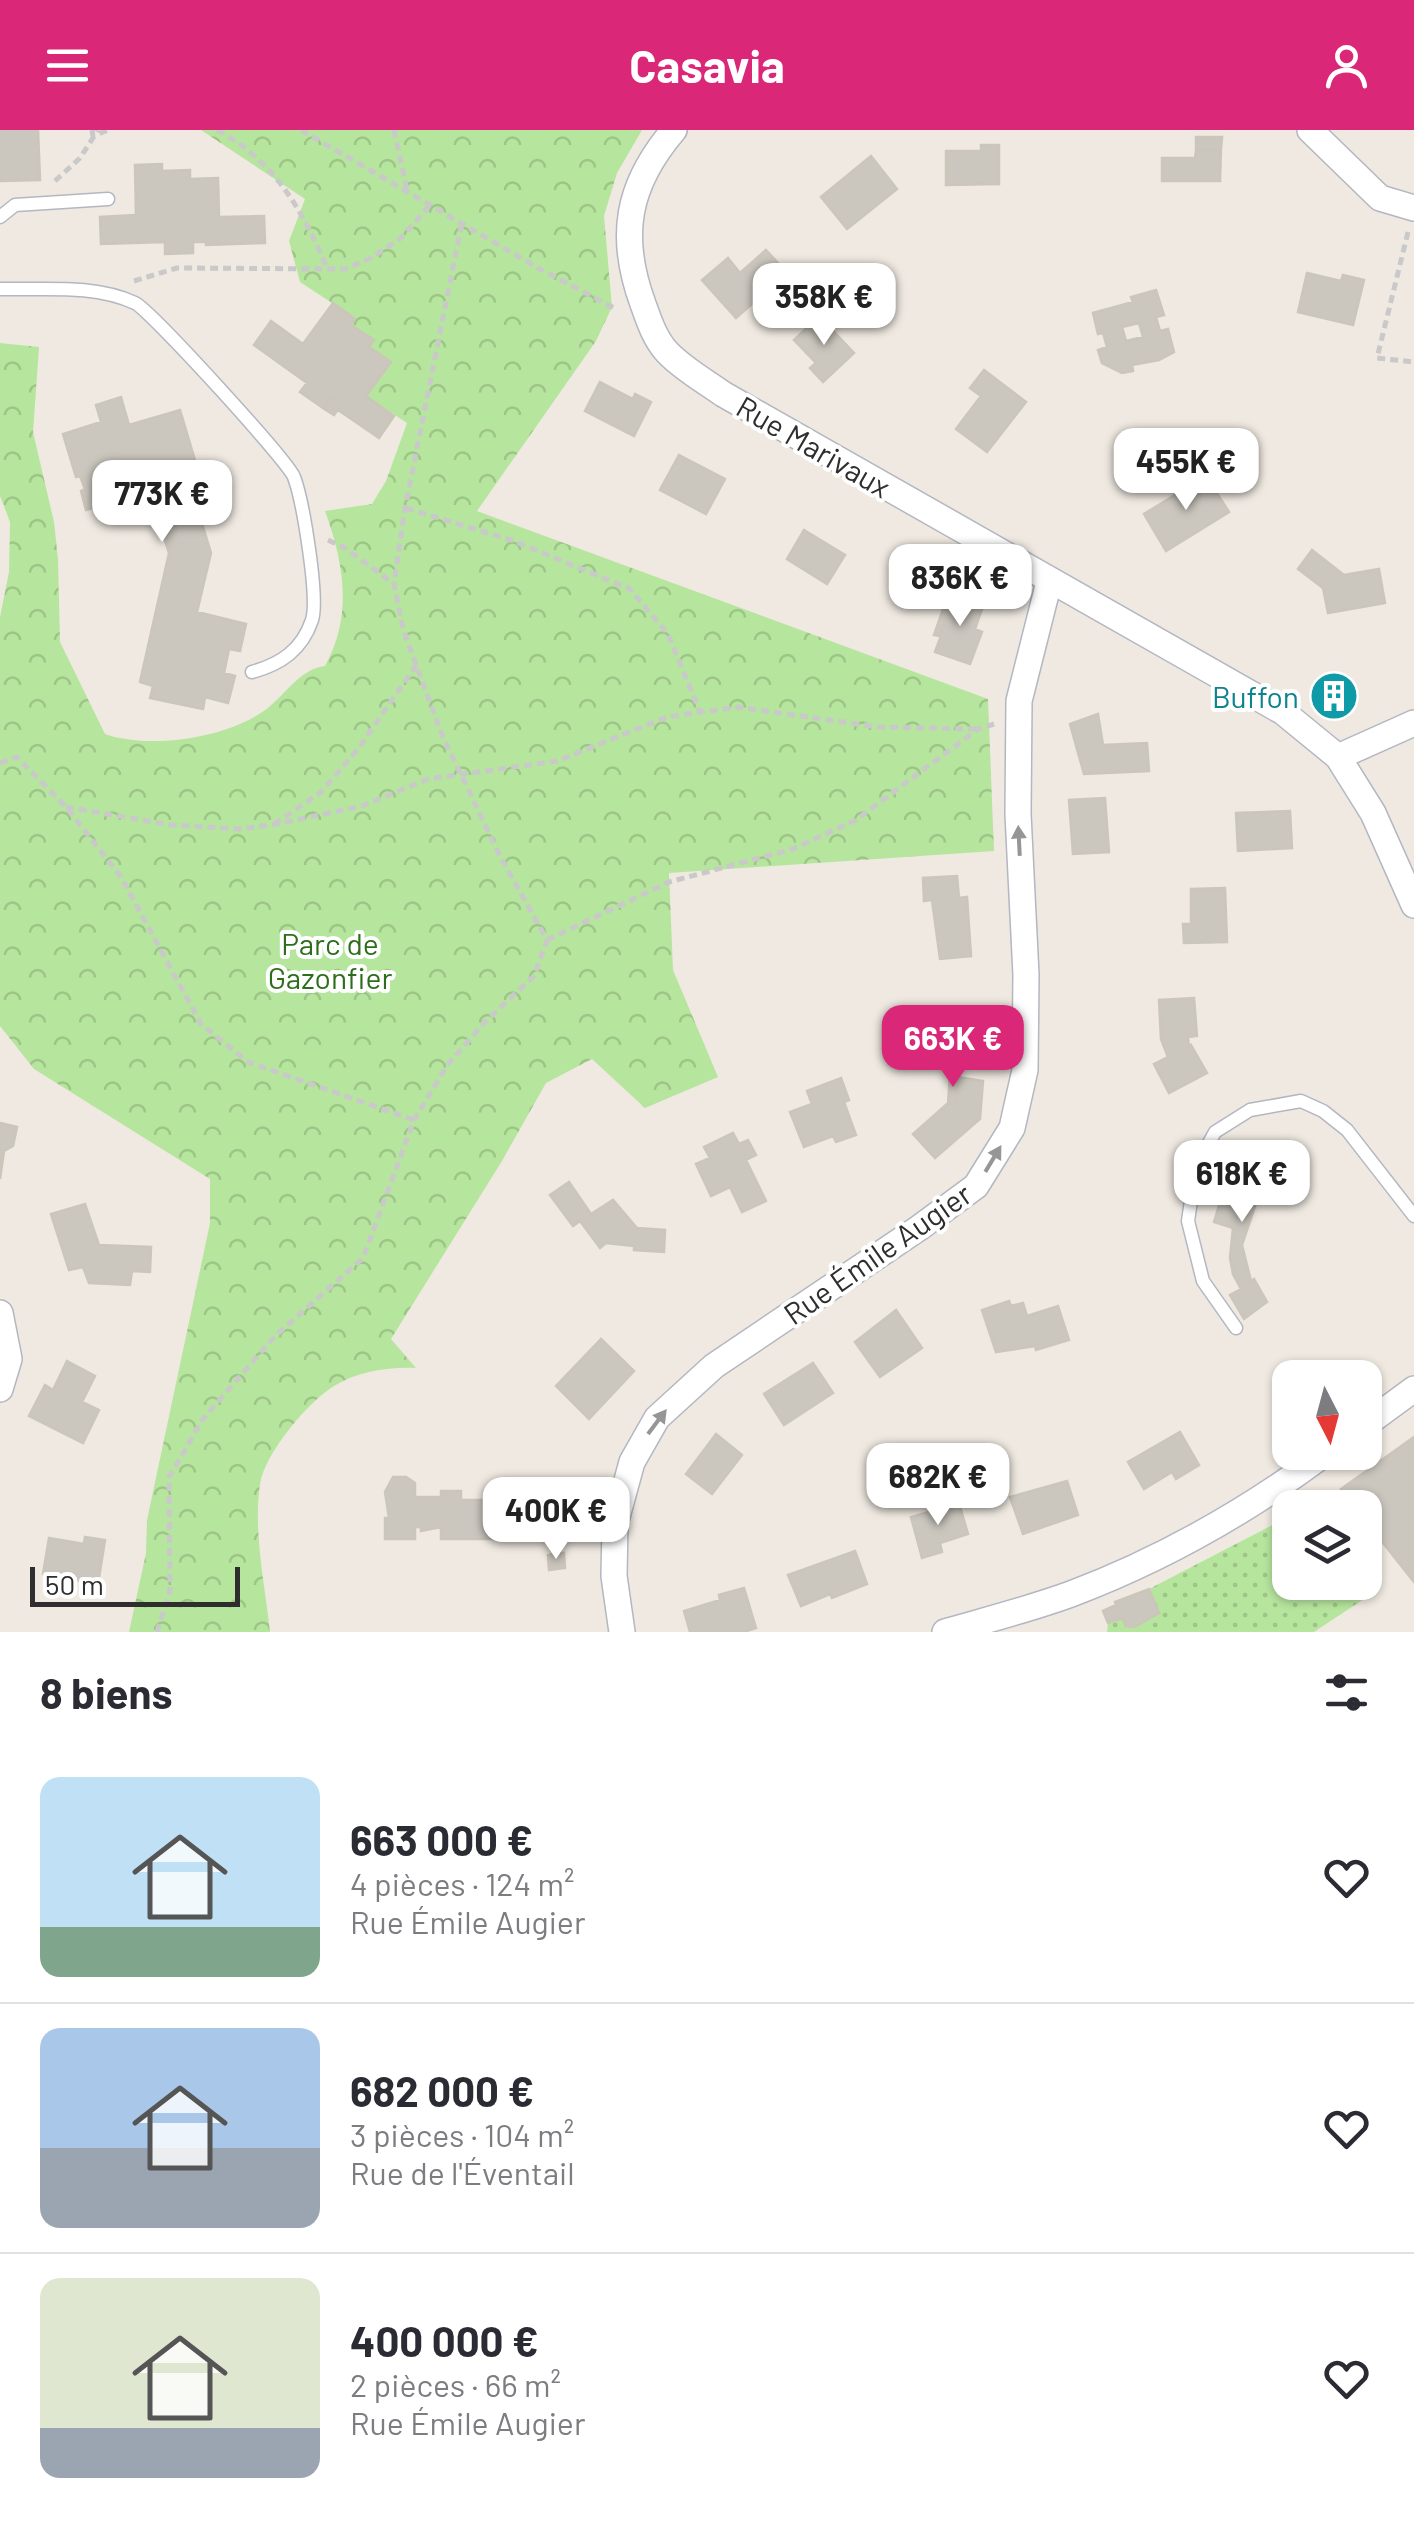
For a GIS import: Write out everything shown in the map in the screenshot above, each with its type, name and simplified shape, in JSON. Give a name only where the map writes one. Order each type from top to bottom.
[{"type":"street","name":"Rue Marivaux","points":[[674,130],[654,154],[638,184],[630,212],[633,276],[651,326],[665,350],[724,394],[1283,712],[1338,758],[1373,813],[1414,906]]},
{"type":"street","points":[[1310,130],[1380,198],[1412,218]]},
{"type":"street","name":"Rue Émile Augier","points":[[622,1632],[614,1576],[615,1524],[632,1462],[657,1418],[714,1366],[976,1186],[1012,1128],[1026,1070],[1018,814],[1019,701],[1049,582]]},
{"type":"street","points":[[1338,758],[1414,723]]},
{"type":"street","points":[[0,1313],[9,1360],[0,1389]]},
{"type":"street","points":[[1382,1412],[1414,1388]]},
{"type":"street","points":[[945,1632],[1072,1594],[1186,1541],[1304,1470]]},
{"type":"lane","points":[[0,217],[15,205],[108,199]]},
{"type":"lane","points":[[0,289],[103,291],[140,305],[272,446],[293,475],[308,531],[313,618],[296,648],[279,664],[252,672]]},
{"type":"lane","points":[[1236,1328],[1203,1280],[1188,1221],[1196,1167],[1216,1132],[1250,1110],[1300,1101],[1322,1111],[1347,1130],[1414,1216]]},
{"type":"path","points":[[15,205],[54,182],[80,158],[94,132],[108,130]]},
{"type":"path","points":[[217,130],[242,144],[291,193],[328,269]]},
{"type":"path","points":[[301,130],[540,269],[651,326]]},
{"type":"path","points":[[394,130],[407,190]]},
{"type":"path","points":[[103,291],[177,268],[345,269],[371,258],[400,238],[431,204]]},
{"type":"path","points":[[1412,218],[1377,358],[1414,362]]},
{"type":"path","points":[[462,222],[405,508],[394,584],[402,628],[442,735],[501,858],[547,940]]},
{"type":"path","points":[[405,508],[514,540],[630,589],[668,634],[700,712]]},
{"type":"path","points":[[308,531],[346,548],[394,584]]},
{"type":"path","points":[[272,825],[320,793],[358,748],[417,664]]},
{"type":"path","points":[[66,806],[172,825],[240,829],[362,806],[428,779],[557,760],[667,716],[737,707],[878,727],[978,728],[1019,717]]},
{"type":"path","points":[[158,1632],[170,1590],[168,1477],[203,1418],[275,1336],[363,1258],[414,1120],[448,1064],[534,976],[547,940],[669,882],[793,849],[856,820],[978,728]]},
{"type":"path","points":[[0,763],[18,757],[66,806],[120,876],[201,1024],[248,1062],[414,1120]]},
{"type":"green space","name":"Parc de Gazonfier","points":[[201,130],[642,130],[617,173],[604,216],[612,307],[596,341],[477,511],[988,699],[994,851],[669,873],[673,970],[718,1077],[645,1108],[592,1059],[546,1083],[391,1339],[416,1368],[374,1371],[334,1386],[300,1416],[270,1458],[260,1484],[258,1521],[270,1632],[129,1632],[146,1553],[147,1520],[210,1223],[210,1179],[34,1069],[0,1026],[0,617],[9,572],[10,522],[0,496],[0,343],[39,347],[33,432],[54,522],[60,642],[105,734],[123,739],[167,741],[234,727],[269,707],[309,672],[325,666],[339,628],[343,589],[325,511],[372,504],[386,481],[407,423],[366,396],[390,362],[369,347],[373,340],[351,325],[355,318],[300,282],[289,241],[305,199]]},
{"type":"green space","points":[[1272,1525],[1272,1600],[1362,1600],[1314,1632],[1107,1632],[1108,1623],[1122,1618],[1126,1626],[1135,1626],[1158,1613],[1149,1589]]},
{"type":"building","points":[[0,130],[38,130],[40,180],[0,181]]},
{"type":"building","points":[[1196,137],[1222,137],[1221,149],[1196,150]]},
{"type":"building","points":[[981,145],[999,145],[999,184],[946,185],[946,151],[981,151]]},
{"type":"building","points":[[1221,149],[1220,181],[1162,181],[1162,158],[1195,158],[1196,150]]},
{"type":"building","points":[[871,156],[897,189],[847,229],[821,197]]},
{"type":"building","points":[[162,164],[162,171],[190,170],[190,179],[218,178],[219,217],[264,216],[265,243],[193,242],[193,253],[165,254],[165,242],[101,244],[100,217],[136,215],[135,165]]},
{"type":"building","points":[[766,250],[787,273],[736,318],[702,280],[728,258],[740,273]]},
{"type":"building","points":[[1307,273],[1341,281],[1343,275],[1364,280],[1353,325],[1298,312]]},
{"type":"building","points":[[1156,290],[1164,315],[1156,317],[1160,331],[1168,329],[1174,352],[1159,360],[1132,365],[1133,371],[1122,373],[1102,363],[1098,350],[1107,347],[1103,333],[1098,334],[1093,313],[1133,302],[1131,297]],"holes":[[[1139,323],[1143,337],[1126,341],[1122,327]]]},
{"type":"building","points":[[333,303],[355,319],[351,325],[374,340],[369,347],[391,362],[366,396],[394,416],[379,438],[338,410],[341,405],[330,397],[323,408],[300,392],[307,383],[254,345],[271,321],[303,344]]},
{"type":"building","points":[[819,316],[854,353],[823,382],[810,368],[816,363],[794,340]]},
{"type":"building","points":[[984,370],[1026,402],[987,452],[956,429],[981,396],[970,388]]},
{"type":"building","points":[[600,382],[633,399],[635,394],[651,402],[634,436],[585,411]]},
{"type":"building","points":[[121,397],[129,425],[180,410],[203,487],[192,491],[211,553],[197,612],[246,624],[240,651],[229,649],[224,673],[235,676],[228,703],[205,697],[203,709],[150,698],[153,686],[140,682],[169,553],[153,503],[107,516],[104,505],[86,510],[81,491],[85,489],[80,476],[76,477],[63,434],[101,422],[96,405]]},
{"type":"building","points":[[330,397],[341,405],[334,415],[323,408]]},
{"type":"building","points":[[679,455],[725,479],[706,514],[660,490]]},
{"type":"building","points":[[1206,476],[1229,512],[1166,551],[1144,514]]},
{"type":"building","points":[[804,530],[845,555],[827,584],[787,559]]},
{"type":"building","points":[[1312,550],[1344,575],[1379,569],[1385,603],[1328,613],[1323,588],[1298,569]]},
{"type":"building","points":[[948,593],[983,606],[975,629],[982,632],[970,664],[935,652],[949,614],[942,612]]},
{"type":"building","points":[[942,612],[949,614],[940,636],[934,635]]},
{"type":"building","name":"Buffon","points":[[1339,687],[1343,701],[1330,707],[1326,690]]},
{"type":"building","points":[[1098,714],[1103,745],[1147,743],[1149,771],[1084,774],[1070,724]]},
{"type":"building","points":[[1105,798],[1109,852],[1073,854],[1069,800]]},
{"type":"building","points":[[1290,811],[1292,848],[1238,851],[1236,813]]},
{"type":"building","points":[[957,876],[959,898],[967,897],[971,956],[940,959],[932,900],[924,901],[923,878]]},
{"type":"building","points":[[1225,888],[1227,942],[1184,943],[1183,924],[1191,924],[1191,889]]},
{"type":"building","points":[[1194,998],[1197,1036],[1188,1037],[1189,1047],[1207,1073],[1169,1093],[1154,1064],[1168,1057],[1161,1039],[1159,1000]]},
{"type":"building","points":[[950,1076],[958,1077],[955,1104],[948,1103]]},
{"type":"building","points":[[958,1077],[983,1081],[980,1119],[935,1158],[913,1134],[948,1103],[955,1104]]},
{"type":"building","points":[[841,1078],[849,1100],[844,1102],[856,1135],[836,1142],[833,1136],[804,1147],[790,1112],[812,1104],[807,1091]]},
{"type":"building","points":[[0,1123],[17,1127],[13,1146],[4,1151],[0,1179]]},
{"type":"building","points":[[733,1133],[739,1144],[748,1140],[756,1155],[746,1160],[766,1201],[742,1212],[730,1187],[711,1196],[696,1164],[710,1158],[704,1147]]},
{"type":"building","points":[[1234,1154],[1263,1163],[1259,1178],[1269,1181],[1264,1199],[1258,1197],[1242,1245],[1251,1281],[1254,1279],[1267,1302],[1244,1319],[1230,1295],[1241,1289],[1230,1258],[1233,1228],[1214,1222],[1225,1186],[1219,1185],[1224,1167],[1230,1169]]},
{"type":"building","points":[[569,1182],[591,1214],[613,1200],[637,1228],[665,1230],[664,1252],[606,1243],[600,1248],[580,1221],[573,1226],[550,1195]]},
{"type":"building","points":[[85,1204],[99,1245],[151,1247],[150,1272],[132,1271],[130,1285],[89,1283],[83,1267],[69,1270],[51,1214]]},
{"type":"building","points":[[1009,1301],[1011,1306],[1023,1303],[1027,1316],[1058,1306],[1069,1340],[1036,1350],[1035,1346],[996,1352],[982,1310]]},
{"type":"building","points":[[896,1310],[922,1348],[880,1377],[855,1342]]},
{"type":"building","points":[[601,1339],[634,1371],[589,1419],[556,1386]]},
{"type":"building","points":[[67,1361],[95,1376],[82,1402],[99,1410],[83,1443],[29,1416],[45,1385],[53,1390]]},
{"type":"building","points":[[813,1363],[833,1393],[784,1425],[764,1394]]},
{"type":"building","points":[[1180,1432],[1199,1465],[1176,1479],[1172,1472],[1144,1489],[1128,1462]]},
{"type":"building","points":[[716,1434],[742,1455],[712,1494],[686,1474]]},
{"type":"building","points":[[1414,1437],[1414,1582],[1382,1542],[1382,1490],[1341,1489],[1368,1470],[1382,1470],[1382,1460]]},
{"type":"building","points":[[393,1477],[406,1477],[415,1483],[415,1497],[441,1497],[441,1491],[461,1491],[461,1500],[503,1500],[503,1539],[441,1539],[441,1527],[421,1531],[421,1527],[415,1527],[415,1539],[385,1539],[385,1518],[389,1518],[385,1492]]},
{"type":"building","points":[[1067,1481],[1078,1515],[1023,1534],[1010,1497]]},
{"type":"building","points":[[959,1503],[968,1534],[940,1543],[942,1552],[922,1558],[911,1517]]},
{"type":"building","points":[[85,1537],[105,1540],[98,1584],[43,1574],[49,1538],[84,1544]]},
{"type":"building","points":[[855,1551],[867,1584],[801,1606],[788,1575]]},
{"type":"building","points":[[564,1553],[565,1568],[549,1570],[548,1555]]},
{"type":"building","points":[[744,1588],[756,1628],[744,1632],[690,1632],[684,1611]]},
{"type":"building","points":[[1149,1589],[1159,1613],[1134,1627],[1126,1626],[1122,1618],[1108,1623],[1103,1611]]},
{"type":"place","name":"Buffon","points":[[1334,696]]}]
